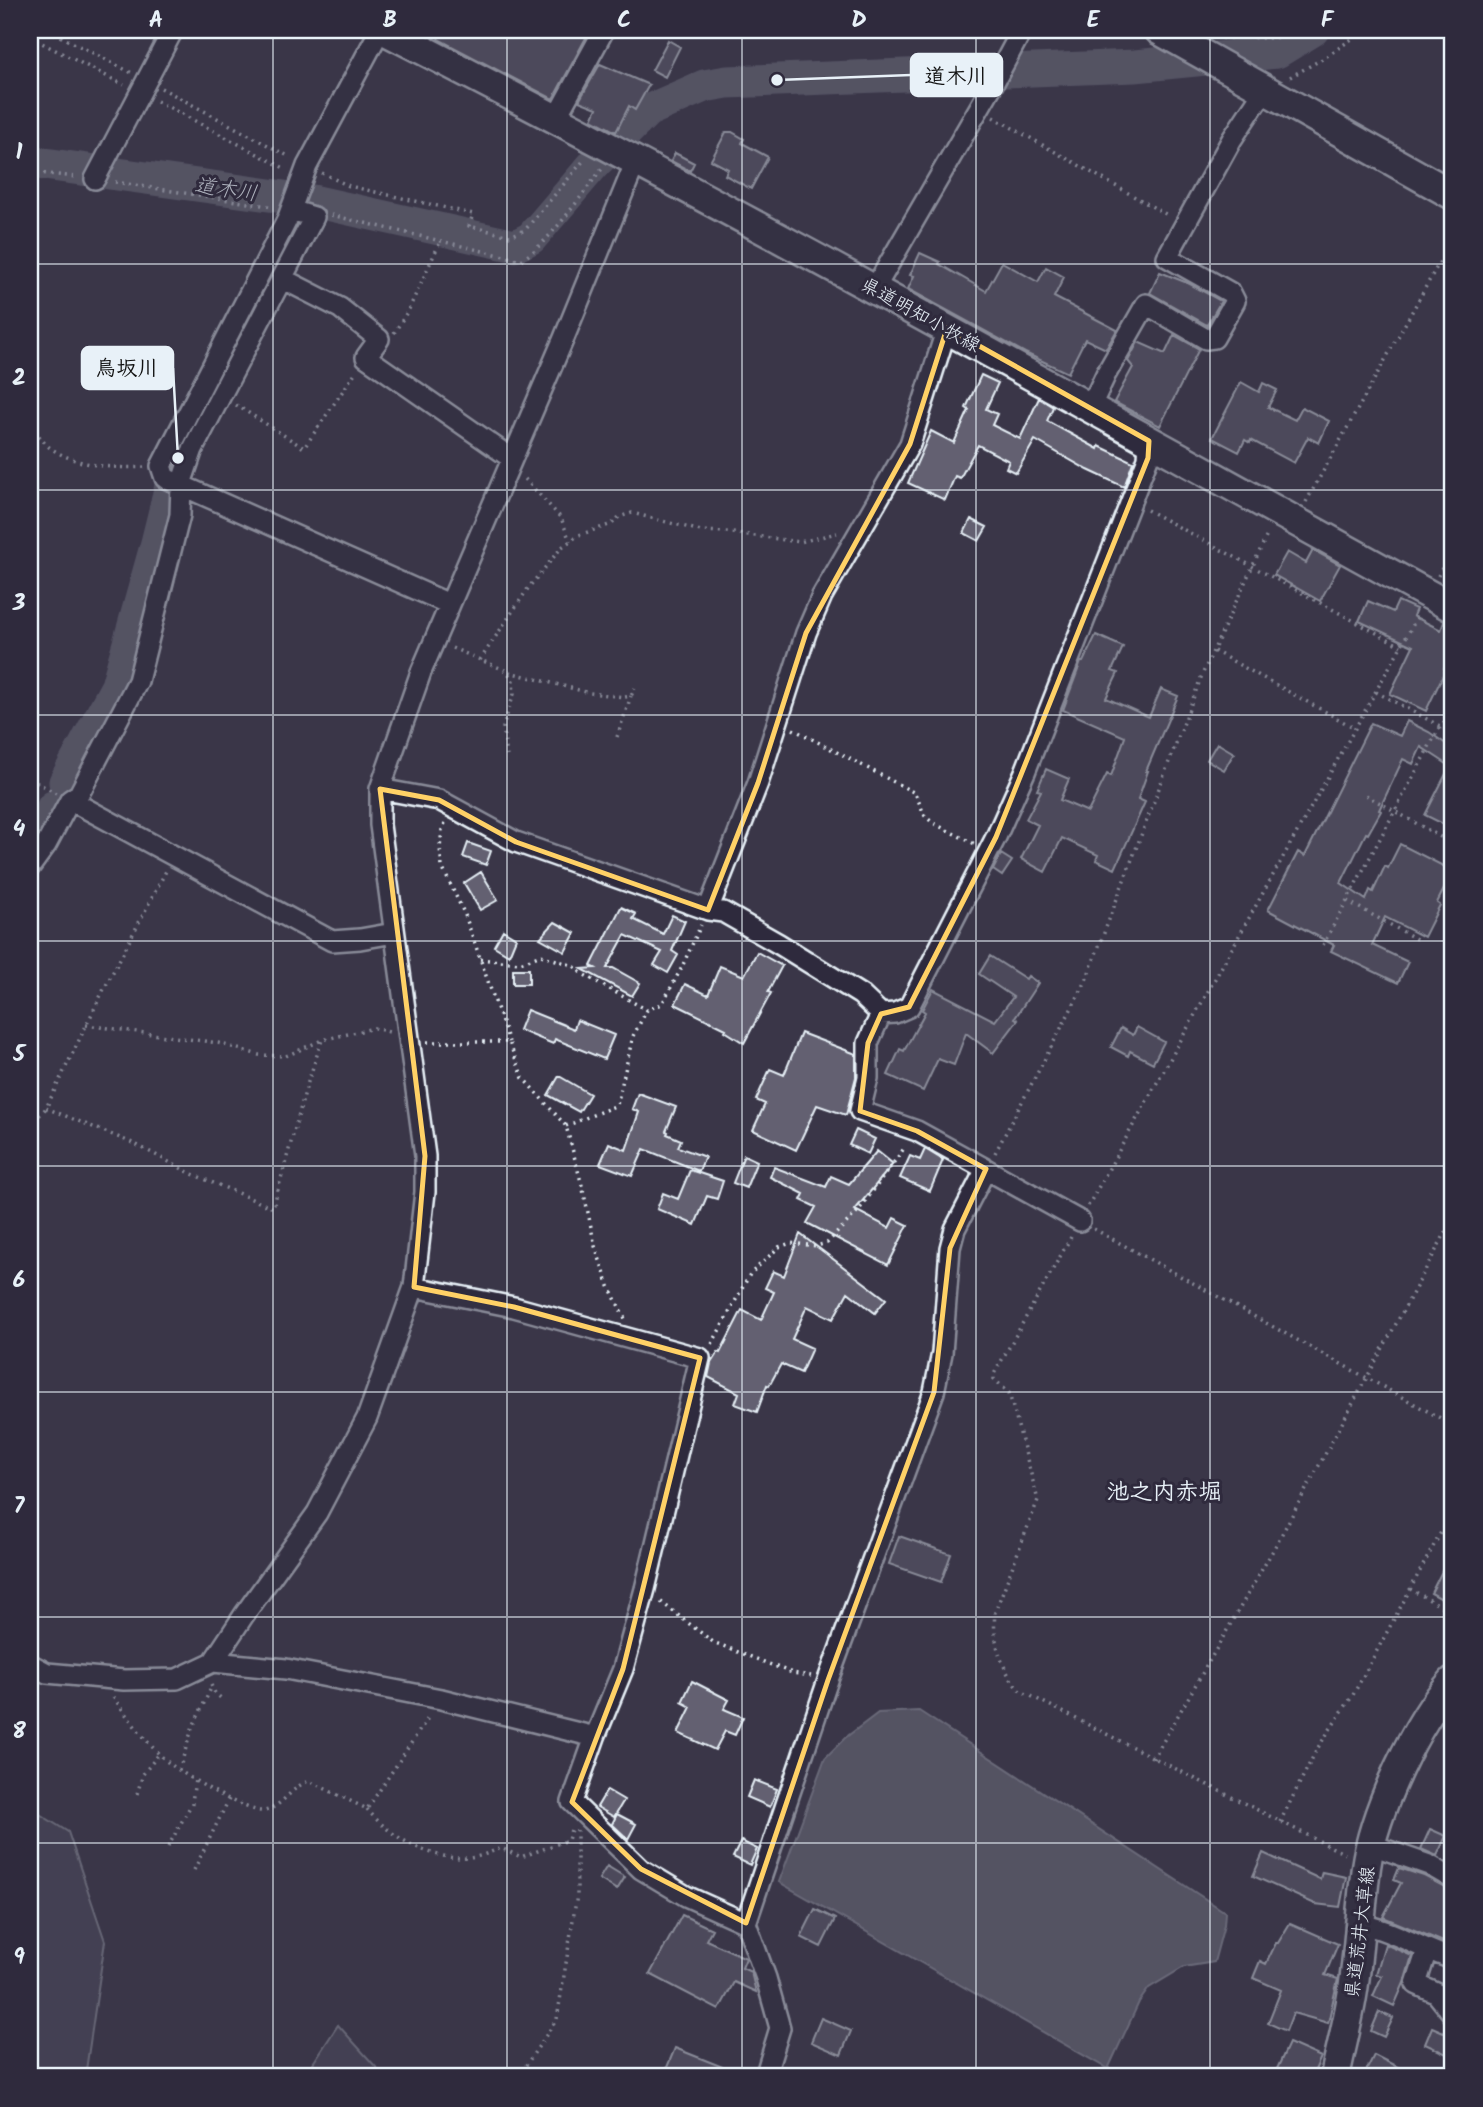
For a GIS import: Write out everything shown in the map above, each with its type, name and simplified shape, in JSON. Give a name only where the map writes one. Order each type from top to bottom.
[{"type":"main road","name":"県道明知小牧線","points":[[382,30],[556,118],[875,288],[1441,601]]},
{"type":"main road","points":[[1159,30],[1453,195]]},
{"type":"main road","name":"県道荒井大草線","points":[[1335,2077],[1354,1986],[1369,1854],[1387,1797],[1407,1753],[1434,1705],[1453,1681]]},
{"type":"street","points":[[96,179],[173,30]]},
{"type":"street","points":[[30,867],[46,845],[70,800],[79,794],[138,681],[180,515],[171,478],[252,292],[382,30]]},
{"type":"street","points":[[556,118],[604,30]]},
{"type":"street","points":[[875,288],[979,109],[1021,30]]},
{"type":"street","points":[[1090,408],[1146,304],[1206,339],[1214,338],[1235,301],[1231,293],[1167,257],[1232,139],[1254,82]]},
{"type":"street","points":[[213,1662],[243,1615],[317,1513],[367,1418],[414,1287],[425,1192],[425,1157],[380,825],[380,789],[434,640],[564,338],[615,150]]},
{"type":"street","points":[[171,478],[192,449],[283,279],[300,197]]},
{"type":"street","points":[[283,279],[340,308],[379,339],[366,357],[510,460]]},
{"type":"street","points":[[708,910],[758,783],[806,633],[822,596],[910,444],[947,328]]},
{"type":"street","points":[[380,789],[439,800],[516,842],[708,910],[723,912],[861,995],[881,1014],[895,1013],[909,1007],[989,851],[1025,772],[1148,458],[1149,441]]},
{"type":"street","points":[[171,478],[449,604]]},
{"type":"street","points":[[70,800],[332,941],[394,933]]},
{"type":"street","points":[[881,1014],[869,1043],[868,1078],[860,1111],[917,1131],[1080,1221]]},
{"type":"street","points":[[765,2077],[780,2028],[746,1923],[828,1680],[934,1392],[942,1353],[950,1248],[955,1229],[986,1170]]},
{"type":"street","points":[[414,1287],[514,1307],[700,1358],[645,1590],[623,1669],[572,1802],[641,1868],[686,1896],[746,1923]]},
{"type":"street","points":[[30,1664],[47,1673],[124,1680],[177,1679],[213,1662],[286,1669],[440,1699],[595,1737]]},
{"type":"street","points":[[1369,1854],[1429,1866],[1453,1879]]},
{"type":"street","points":[[1360,1924],[1382,1928],[1427,1950],[1453,1959]]},
{"type":"street","points":[[1427,1950],[1416,1984],[1436,1993],[1452,2013]]},
{"type":"path","points":[[48,30],[143,87],[319,212],[521,260],[542,243],[615,150]]},
{"type":"path","points":[[1232,34],[1270,38],[1286,36],[1295,30]]},
{"type":"path","points":[[1254,82],[1324,58],[1365,30]]},
{"type":"path","points":[[30,37],[143,87],[300,197]]},
{"type":"path","points":[[979,109],[1170,217]]},
{"type":"path","points":[[30,172],[300,197],[349,186],[473,214],[468,226],[510,236],[525,230],[615,150]]},
{"type":"path","points":[[986,1170],[1085,983],[1202,675],[1252,567],[1287,517],[1453,238]]},
{"type":"path","points":[[379,339],[387,340],[395,333],[410,309],[440,242]]},
{"type":"path","points":[[221,396],[304,448],[366,357]]},
{"type":"path","points":[[30,425],[48,446],[68,457],[96,465],[130,468],[171,478]]},
{"type":"path","points":[[30,440],[34,430]]},
{"type":"path","points":[[30,460],[34,462],[30,471]]},
{"type":"path","points":[[510,460],[561,517],[570,541]]},
{"type":"path","points":[[1130,502],[1401,646]]},
{"type":"path","points":[[480,660],[530,587],[562,547],[579,535],[612,524],[619,517],[632,513],[701,531],[800,542],[863,526]]},
{"type":"path","points":[[1369,1854],[1280,1822],[1019,1690],[1006,1674],[993,1630],[995,1612],[1038,1500],[1009,1394],[994,1380],[994,1374],[1401,646],[1441,601],[1453,546]]},
{"type":"path","points":[[434,640],[507,671],[590,693],[631,696]]},
{"type":"path","points":[[1214,651],[1355,728]]},
{"type":"path","points":[[507,671],[513,681],[514,694],[503,727],[507,756]]},
{"type":"path","points":[[617,737],[635,688]]},
{"type":"path","points":[[1376,692],[1453,733]]},
{"type":"path","points":[[1323,945],[1453,709]]},
{"type":"path","points":[[778,721],[915,793],[925,816],[933,823],[989,851]]},
{"type":"path","points":[[30,779],[70,800]]},
{"type":"path","points":[[1366,795],[1453,844]]},
{"type":"path","points":[[452,808],[442,830],[442,867],[465,915],[523,1078],[566,1126],[595,1246],[609,1286],[625,1318],[642,1341]]},
{"type":"path","points":[[30,1126],[46,1108],[174,857]]},
{"type":"path","points":[[1346,901],[1420,941]]},
{"type":"path","points":[[566,1126],[617,1105],[633,1036],[648,1010],[662,1004],[708,910]]},
{"type":"path","points":[[480,959],[520,964],[541,955],[574,967],[581,974],[648,1010]]},
{"type":"path","points":[[86,1025],[218,1043],[259,1055],[286,1056],[323,1040],[374,1028],[426,1042],[509,1042]]},
{"type":"path","points":[[46,1108],[135,1144],[190,1172],[274,1208],[306,1088],[323,1040]]},
{"type":"path","points":[[700,1358],[708,1352],[750,1274],[779,1247],[790,1243],[816,1246],[827,1243],[859,1210],[917,1131]]},
{"type":"path","points":[[1153,1759],[1272,1552],[1453,1219]]},
{"type":"path","points":[[1080,1221],[1453,1425]]},
{"type":"path","points":[[1280,1822],[1317,1749],[1353,1695],[1453,1510]]},
{"type":"path","points":[[1410,1589],[1453,1613]]},
{"type":"path","points":[[645,1590],[713,1642],[792,1672],[828,1680]]},
{"type":"path","points":[[97,1678],[169,1763],[251,1811],[266,1811],[283,1800],[299,1784],[309,1781],[367,1809],[376,1820],[407,1842],[430,1853],[452,1858],[472,1858],[501,1848],[521,1857],[568,1840],[576,1807]]},
{"type":"path","points":[[180,1770],[192,1729],[212,1686]]},
{"type":"path","points":[[367,1809],[440,1699]]},
{"type":"path","points":[[136,1794],[143,1774],[160,1753]]},
{"type":"path","points":[[168,1847],[192,1803],[195,1779]]},
{"type":"path","points":[[194,1870],[229,1799]]},
{"type":"path","points":[[518,2077],[557,2020],[577,1895],[576,1807]]},
{"type":"highlighted area","points":[[947,328],[1149,441],[1148,458],[996,837],[909,1007],[881,1014],[868,1043],[860,1111],[917,1131],[986,1169],[950,1248],[934,1392],[828,1680],[746,1923],[641,1869],[572,1802],[623,1669],[700,1358],[514,1307],[414,1287],[425,1156],[380,789],[439,800],[516,842],[708,910],[758,783],[806,633],[910,444]]},
{"type":"shaded area","points":[[30,1808],[68,1832],[105,1941],[85,2077],[30,2077]]},
{"type":"shaded area","points":[[338,2025],[385,2077],[304,2077]]},
{"type":"water","points":[[919,1711],[1225,1912],[1214,1962],[1184,1967],[1149,1988],[1139,2002],[1108,2069],[779,1882],[825,1758],[845,1738],[878,1713]]},
{"type":"building","points":[[443,30],[573,30],[587,36],[553,99],[438,39]]},
{"type":"building","points":[[668,40],[680,47],[665,77],[652,70]]},
{"type":"building","points":[[600,64],[649,85],[635,110],[629,106],[616,132],[592,119],[597,108],[579,101]]},
{"type":"building","points":[[726,132],[732,132],[744,139],[742,143],[768,157],[751,189],[725,175],[728,169],[711,160]]},
{"type":"building","points":[[675,153],[694,163],[690,171],[671,161]]},
{"type":"building","points":[[920,253],[940,262],[939,264],[986,291],[1002,262],[1038,282],[1046,267],[1064,277],[1054,297],[1117,330],[1106,349],[1085,339],[1068,373],[1025,353],[908,289],[914,276],[910,275]]},
{"type":"building","points":[[1160,272],[1221,301],[1207,325],[1150,293]]},
{"type":"building","points":[[1174,335],[1199,349],[1160,426],[1114,402],[1133,367],[1128,361],[1138,342],[1165,354]]},
{"type":"building","points":[[981,375],[998,383],[986,409],[997,414],[992,425],[1020,439],[1039,398],[1053,407],[1047,421],[1098,449],[1099,446],[1133,462],[1124,487],[1035,440],[1016,473],[1006,468],[1009,461],[978,445],[960,478],[955,476],[945,500],[908,483],[931,431],[954,443]]},
{"type":"building","points":[[1241,382],[1259,392],[1263,383],[1277,390],[1268,407],[1295,420],[1302,407],[1329,421],[1319,443],[1308,437],[1294,463],[1251,440],[1250,443],[1245,440],[1239,452],[1212,438]]},
{"type":"building","points":[[971,519],[987,527],[979,541],[964,533]]},
{"type":"building","points":[[1313,550],[1340,565],[1320,601],[1274,575],[1287,552],[1306,563]]},
{"type":"building","points":[[1368,601],[1393,612],[1398,601],[1416,609],[1413,616],[1441,630],[1444,622],[1453,625],[1453,647],[1444,668],[1446,669],[1426,711],[1390,694],[1413,646],[1359,621]]},
{"type":"building","points":[[1096,635],[1123,647],[1112,671],[1118,673],[1106,698],[1149,717],[1161,689],[1178,696],[1146,771],[1138,799],[1145,802],[1115,869],[1096,860],[1098,855],[1062,838],[1045,872],[1021,859],[1038,825],[1026,819],[1041,791],[1037,790],[1046,769],[1069,779],[1060,800],[1088,812],[1107,774],[1111,776],[1125,737],[1063,710],[1081,662]]},
{"type":"building","points":[[1407,721],[1453,749],[1453,825],[1445,821],[1443,824],[1425,815],[1450,766],[1421,747],[1413,764],[1403,759],[1379,810],[1381,811],[1368,834],[1366,833],[1341,883],[1366,900],[1370,890],[1373,892],[1385,866],[1388,868],[1400,844],[1453,871],[1424,937],[1385,917],[1372,945],[1408,962],[1398,983],[1331,951],[1334,945],[1268,910],[1298,852],[1305,856],[1371,723],[1400,736]]},
{"type":"building","points":[[1217,743],[1234,753],[1224,770],[1207,760]]},
{"type":"building","points":[[468,843],[491,851],[486,865],[463,857]]},
{"type":"building","points":[[1001,854],[1012,861],[1002,876],[993,870]]},
{"type":"building","points":[[481,872],[498,900],[480,910],[464,883]]},
{"type":"building","points":[[621,907],[636,914],[633,919],[663,934],[672,915],[685,921],[672,951],[678,955],[668,973],[654,965],[662,952],[625,935],[607,968],[613,968],[640,983],[632,996],[582,969],[595,968],[591,966]]},
{"type":"building","points":[[555,922],[575,933],[565,952],[540,938]]},
{"type":"building","points":[[503,930],[516,938],[509,955],[494,946]]},
{"type":"building","points":[[757,952],[782,966],[744,1043],[725,1031],[726,1029],[675,1004],[685,984],[708,995],[720,966],[744,976]]},
{"type":"building","points":[[990,956],[1026,979],[1028,976],[1038,983],[1015,1018],[1018,1020],[993,1053],[966,1033],[954,1065],[938,1059],[923,1091],[888,1075],[900,1049],[904,1051],[925,1012],[922,1010],[933,989],[995,1021],[1013,997],[979,974]]},
{"type":"building","points":[[513,969],[529,969],[529,984],[513,984]]},
{"type":"building","points":[[527,1010],[574,1029],[577,1020],[614,1035],[604,1059],[555,1039],[553,1044],[519,1030]]},
{"type":"building","points":[[1137,1027],[1164,1042],[1153,1063],[1130,1051],[1128,1056],[1111,1047],[1121,1028],[1133,1035]]},
{"type":"building","points":[[801,1033],[856,1054],[856,1077],[846,1115],[817,1105],[796,1150],[753,1130],[765,1104],[756,1100],[770,1069],[784,1075]]},
{"type":"building","points":[[559,1076],[590,1094],[579,1112],[548,1095]]},
{"type":"building","points":[[638,1093],[676,1107],[667,1134],[681,1140],[678,1147],[705,1157],[699,1171],[644,1149],[632,1176],[600,1164],[609,1143],[626,1150],[639,1112],[632,1109]]},
{"type":"building","points":[[856,1130],[875,1139],[868,1154],[849,1145]]},
{"type":"building","points":[[925,1149],[943,1160],[930,1191],[900,1178],[910,1156],[920,1160]]},
{"type":"building","points":[[877,1151],[893,1164],[855,1210],[889,1228],[894,1218],[908,1225],[888,1265],[807,1223],[816,1207],[801,1200],[804,1194],[770,1177],[774,1167],[826,1187],[831,1176],[849,1184]]},
{"type":"building","points":[[744,1155],[757,1161],[746,1188],[733,1183]]},
{"type":"building","points":[[690,1170],[723,1181],[717,1199],[707,1196],[695,1225],[657,1209],[663,1193],[678,1199]]},
{"type":"building","points":[[800,1234],[886,1299],[875,1313],[848,1292],[833,1319],[807,1306],[792,1339],[812,1348],[801,1373],[781,1364],[769,1386],[767,1385],[757,1412],[735,1404],[739,1393],[708,1377],[711,1363],[718,1352],[720,1353],[742,1310],[761,1320],[774,1292],[765,1288],[773,1271],[784,1276]]},
{"type":"building","points":[[899,1536],[951,1554],[941,1582],[889,1564]]},
{"type":"building","points":[[1443,1569],[1453,1574],[1453,1605],[1431,1593]]},
{"type":"building","points":[[692,1681],[729,1700],[724,1709],[743,1717],[735,1735],[725,1731],[715,1750],[678,1733],[691,1707],[682,1702]]},
{"type":"building","points":[[754,1780],[777,1789],[770,1807],[747,1797]]},
{"type":"building","points":[[607,1790],[624,1800],[614,1817],[597,1807]]},
{"type":"building","points":[[617,1814],[636,1824],[628,1839],[612,1824]]},
{"type":"building","points":[[1430,1829],[1446,1836],[1437,1856],[1421,1849]]},
{"type":"building","points":[[741,1841],[757,1849],[750,1865],[733,1857]]},
{"type":"building","points":[[1263,1853],[1320,1879],[1322,1872],[1346,1877],[1340,1907],[1315,1904],[1253,1876]]},
{"type":"building","points":[[607,1866],[625,1877],[617,1890],[599,1879]]},
{"type":"building","points":[[1399,1868],[1424,1876],[1453,1891],[1453,1946],[1383,1917],[1401,1883],[1394,1880]]},
{"type":"building","points":[[815,1909],[835,1919],[821,1947],[801,1937]]},
{"type":"building","points":[[682,1915],[712,1929],[706,1940],[746,1958],[742,1968],[751,1972],[756,1992],[734,1982],[719,2010],[650,1974]]},
{"type":"building","points":[[1290,1923],[1338,1944],[1325,1975],[1338,1979],[1328,2023],[1293,2013],[1286,2031],[1268,2023],[1281,1990],[1253,1978],[1260,1961],[1266,1964]]},
{"type":"building","points":[[1385,1944],[1412,1956],[1394,2006],[1373,1996],[1382,1976],[1376,1974]]},
{"type":"building","points":[[1379,2012],[1393,2018],[1384,2037],[1371,2031]]},
{"type":"building","points":[[821,2018],[851,2031],[841,2055],[811,2042]]},
{"type":"building","points":[[1432,2027],[1453,2036],[1453,2057],[1425,2044]]},
{"type":"building","points":[[1289,2043],[1321,2057],[1312,2077],[1289,2077],[1276,2071]]},
{"type":"building","points":[[675,2048],[745,2076],[745,2077],[663,2077]]},
{"type":"building","points":[[1374,2055],[1417,2077],[1363,2077]]},
{"type":"waterway","name":"道木川","points":[[30,162],[313,201],[515,246],[531,238],[595,163],[647,111],[704,86],[727,82],[1135,66],[1277,52],[1313,30]]},
{"type":"waterway","points":[[65,782],[117,686],[178,458],[205,408]]},
{"type":"waterway","points":[[30,847],[53,807]]},
{"type":"place","name":"道木川","points":[[777,80]]},
{"type":"place","name":"鳥坂川","points":[[178,458]]},
{"type":"district","name":"池之内赤堀","points":[[1164,1491]]}]
